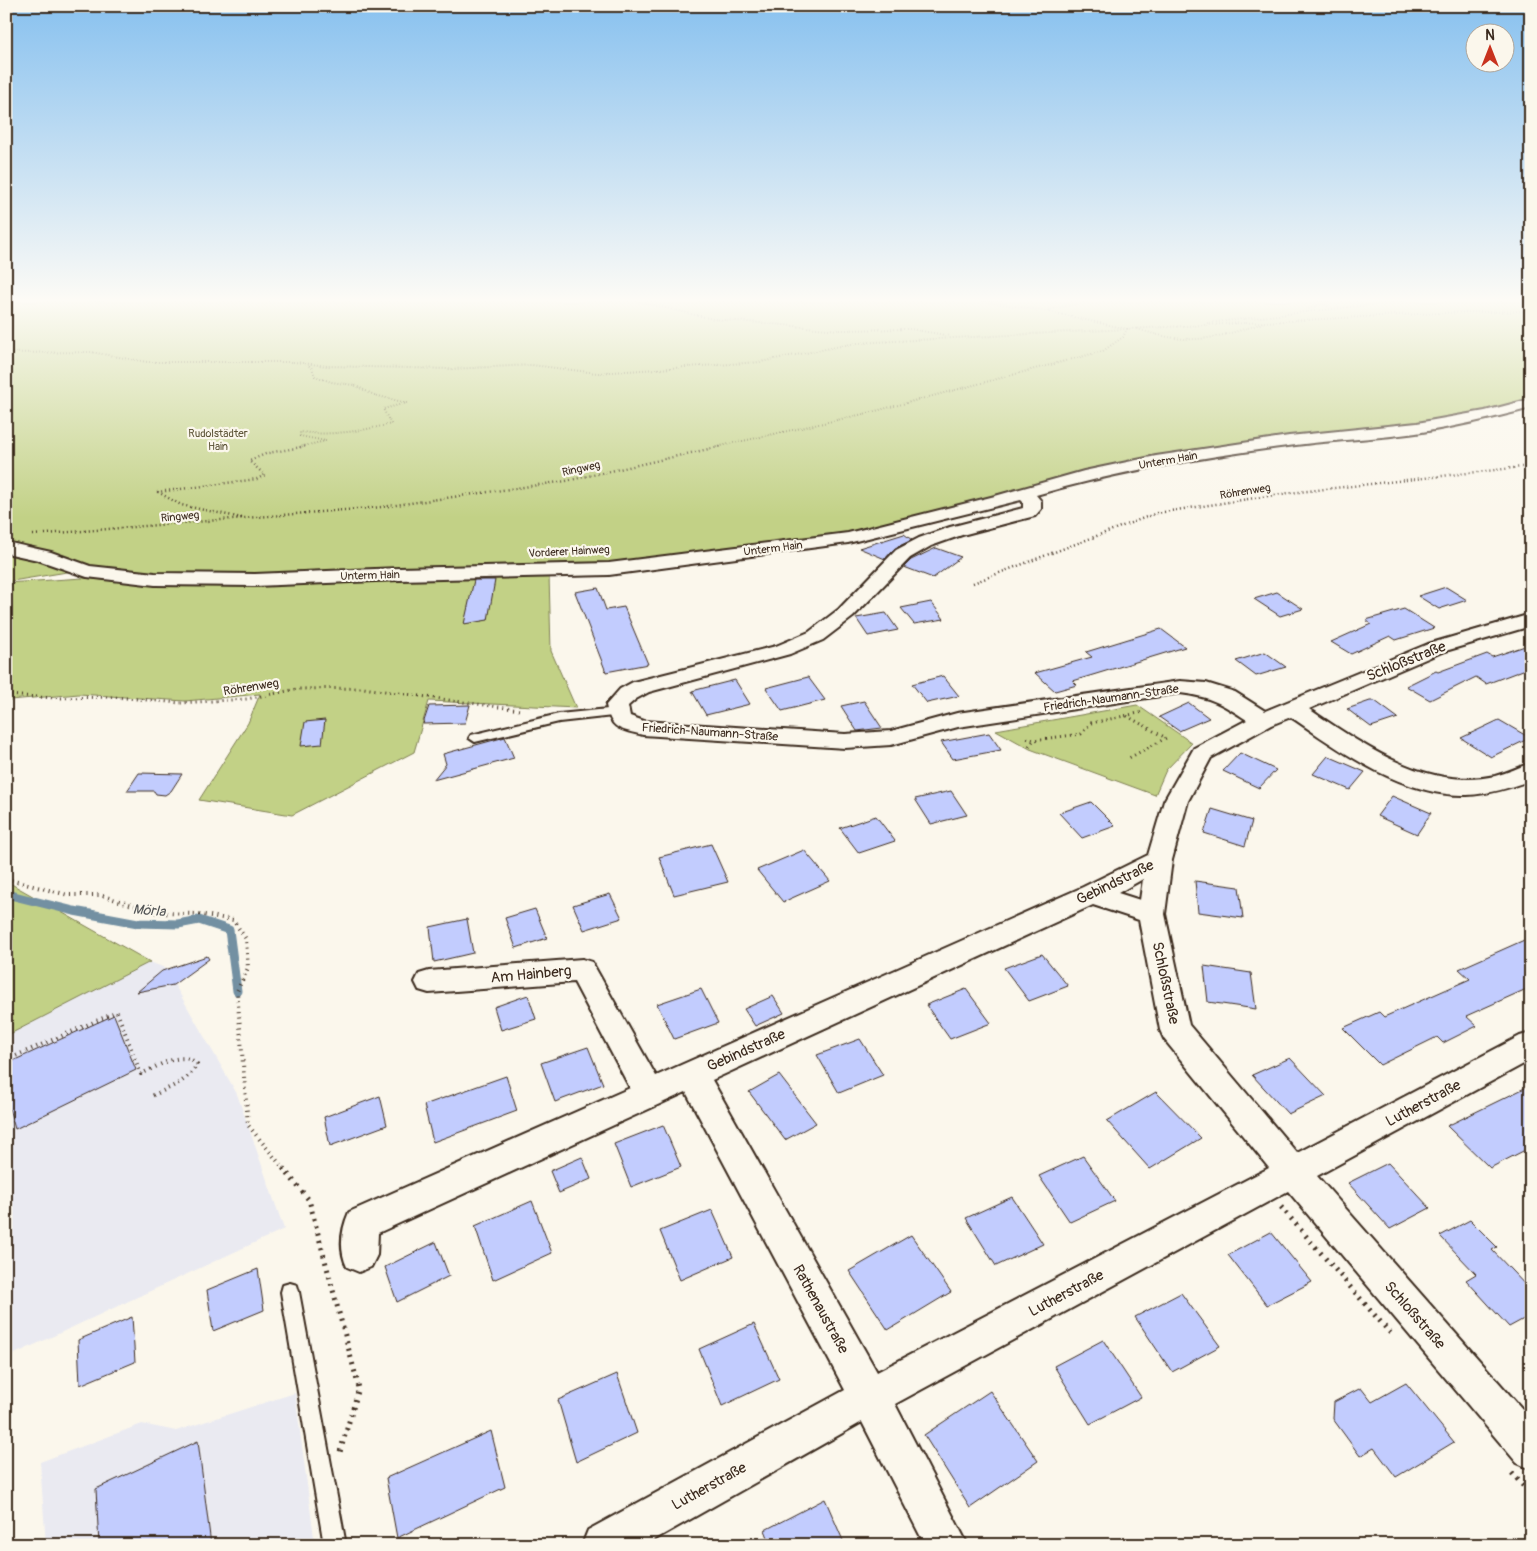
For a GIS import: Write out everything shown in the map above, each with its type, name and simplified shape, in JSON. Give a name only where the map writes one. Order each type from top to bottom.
[{"type":"street","name":"Unterm Hain","points":[[6,547],[44,556],[88,571],[155,579],[255,580],[399,574],[609,569],[848,538],[1084,476],[1156,461],[1289,441],[1417,428],[1486,416],[1531,403]]},
{"type":"street","points":[[618,712],[617,705],[628,694],[641,687],[782,650],[816,636],[846,612],[903,554],[925,542],[956,531],[1029,512],[1032,509],[1032,501],[1024,493]]},
{"type":"street","name":"Schloßstraße","points":[[1531,620],[1435,648],[1263,720],[1202,754],[1176,802],[1159,860],[1151,914],[1175,1030],[1293,1173],[1531,1449]]},
{"type":"street","name":"Friedrich-Naumann-Straße","points":[[618,712],[620,719],[626,723],[643,728],[845,741],[872,740],[891,738],[958,720],[1180,687],[1206,690],[1227,697],[1263,720]]},
{"type":"street","points":[[1293,708],[1353,749],[1414,779],[1466,787],[1492,785],[1531,771]]},
{"type":"street","name":"Gebindstraße","points":[[359,1255],[361,1224],[1092,894],[1159,860]]},
{"type":"street","points":[[1092,894],[1151,914]]},
{"type":"street","name":"Am Hainberg","points":[[429,982],[586,960],[649,1094]]},
{"type":"street","name":"Lutherstraße","points":[[602,1545],[870,1397],[1531,1045]]},
{"type":"street","name":"Rathenaustraße","points":[[692,1074],[870,1397],[947,1545]]},
{"type":"lane","points":[[475,738],[559,718],[618,712]]},
{"type":"lane","points":[[290,1292],[335,1545]]},
{"type":"path","points":[[246,519],[181,505],[158,492],[257,479],[265,475],[249,461],[253,458],[282,449],[313,446],[326,442],[300,436],[300,432],[313,435],[374,428],[391,424],[383,409],[407,402],[374,395],[354,385],[331,382],[315,376],[314,373]]},
{"type":"path","name":"Ringweg","points":[[26,536],[382,507],[566,481],[868,413],[1018,373]]},
{"type":"path","name":"Röhrenweg","points":[[973,583],[1157,513],[1281,494],[1531,466]]},
{"type":"path","name":"Röhrenweg","points":[[6,695],[55,698],[114,697],[180,703],[247,698],[297,689],[337,687],[363,688],[497,707]]},
{"type":"path","points":[[1027,738],[1034,740],[1081,734],[1084,728],[1091,723],[1148,711]]},
{"type":"path","points":[[1126,716],[1166,738],[1127,759]]},
{"type":"path","points":[[1029,746],[1034,740]]},
{"type":"path","points":[[6,879],[68,894],[100,895],[158,913],[199,914],[233,920],[246,939],[248,968],[237,991],[248,1125],[309,1200],[359,1388],[327,1498]]},
{"type":"path","points":[[6,1060],[117,1012],[141,1074],[182,1056],[192,1059],[197,1064],[195,1072],[188,1078],[150,1097]]},
{"type":"shaded area","points":[[150,962],[165,968],[237,1094],[284,1229],[6,1358],[6,1036]]},
{"type":"shaded area","points":[[295,1393],[315,1545],[46,1545],[40,1462],[142,1424],[176,1431]]},
{"type":"green space","name":"Rudolstädter Hain","points":[[6,373],[1531,373],[1531,398],[1487,412],[1422,425],[1183,454],[1109,465],[885,525],[823,538],[597,567],[216,577],[73,571],[6,582]]},
{"type":"green space","points":[[549,575],[551,651],[576,708],[429,701],[414,752],[292,815],[199,800],[248,723],[260,694],[185,701],[79,694],[10,700],[6,704],[6,583],[83,578],[157,585]]},
{"type":"green space","points":[[1137,705],[1192,743],[1166,770],[1155,795],[1030,749],[996,730]]},
{"type":"green space","points":[[6,881],[150,962],[6,1036]]},
{"type":"building","points":[[904,534],[912,540],[895,548],[885,559],[859,548]]},
{"type":"building","points":[[936,548],[961,557],[933,578],[904,567],[911,560]]},
{"type":"building","points":[[474,580],[495,580],[488,620],[464,624]]},
{"type":"building","points":[[1446,587],[1467,600],[1439,609],[1418,596]]},
{"type":"building","points":[[598,588],[606,610],[624,607],[648,664],[606,672],[575,592]]},
{"type":"building","points":[[1277,592],[1303,609],[1280,616],[1254,599]]},
{"type":"building","points":[[931,602],[944,619],[914,624],[901,608]]},
{"type":"building","points":[[1404,609],[1434,628],[1396,640],[1390,636],[1351,654],[1331,642],[1371,624],[1366,620]]},
{"type":"building","points":[[886,613],[898,630],[868,636],[856,618]]},
{"type":"building","points":[[1161,629],[1185,647],[1073,681],[1077,685],[1055,691],[1035,673],[1092,657],[1086,652]]},
{"type":"building","points":[[1531,644],[1531,667],[1486,684],[1476,677],[1430,700],[1406,686],[1436,671],[1438,672],[1487,654],[1492,657]]},
{"type":"building","points":[[1265,652],[1286,667],[1256,676],[1236,661]]},
{"type":"building","points":[[943,676],[959,696],[927,703],[912,684]]},
{"type":"building","points":[[808,677],[825,700],[782,711],[766,688]]},
{"type":"building","points":[[735,680],[750,704],[706,715],[692,691]]},
{"type":"building","points":[[864,701],[882,728],[857,731],[841,706]]},
{"type":"building","points":[[1375,701],[1398,718],[1371,727],[1347,709]]},
{"type":"building","points":[[1189,703],[1209,718],[1179,731],[1159,717]]},
{"type":"building","points":[[470,705],[465,723],[423,724],[429,706]]},
{"type":"building","points":[[325,720],[322,744],[301,746],[305,722]]},
{"type":"building","points":[[1499,720],[1530,738],[1491,757],[1461,738]]},
{"type":"building","points":[[989,733],[1001,750],[953,759],[941,742]]},
{"type":"building","points":[[505,737],[514,758],[433,780],[446,764],[443,754]]},
{"type":"building","points":[[1240,753],[1276,770],[1259,788],[1223,771]]},
{"type":"building","points":[[1328,756],[1365,772],[1350,790],[1313,774]]},
{"type":"building","points":[[139,773],[182,774],[171,791],[165,795],[156,794],[154,791],[127,791]]},
{"type":"building","points":[[951,791],[967,815],[931,824],[915,799]]},
{"type":"building","points":[[1392,796],[1431,813],[1417,834],[1377,816]]},
{"type":"building","points":[[1091,802],[1115,826],[1082,838],[1059,813]]},
{"type":"building","points":[[1212,809],[1252,821],[1245,846],[1204,833]]},
{"type":"building","points":[[876,816],[895,841],[859,853],[840,828]]},
{"type":"building","points":[[711,844],[728,882],[674,895],[659,857]]},
{"type":"building","points":[[804,850],[830,881],[783,902],[757,870]]},
{"type":"building","points":[[1195,881],[1239,887],[1243,918],[1198,912]]},
{"type":"building","points":[[610,894],[622,918],[584,930],[573,905]]},
{"type":"building","points":[[535,909],[547,938],[516,948],[505,918]]},
{"type":"building","points":[[467,919],[473,953],[434,962],[430,927]]},
{"type":"building","points":[[1531,937],[1531,987],[1466,1016],[1477,1026],[1443,1043],[1437,1037],[1380,1065],[1343,1028],[1379,1012],[1384,1017],[1470,979],[1459,969]]},
{"type":"building","points":[[1042,954],[1068,986],[1029,1001],[1004,968]]},
{"type":"building","points":[[207,956],[209,959],[173,985],[137,992],[162,971]]},
{"type":"building","points":[[1204,966],[1251,973],[1256,1009],[1208,1002]]},
{"type":"building","points":[[701,989],[718,1023],[674,1039],[657,1004]]},
{"type":"building","points":[[966,989],[991,1023],[950,1039],[926,1005]]},
{"type":"building","points":[[528,995],[536,1019],[501,1030],[494,1007]]},
{"type":"building","points":[[773,996],[784,1013],[755,1026],[744,1009]]},
{"type":"building","points":[[114,1015],[136,1070],[15,1129],[6,1098],[6,1064]]},
{"type":"building","points":[[860,1039],[883,1075],[839,1093],[817,1055]]},
{"type":"building","points":[[588,1047],[603,1084],[555,1102],[541,1063]]},
{"type":"building","points":[[1290,1058],[1326,1096],[1288,1114],[1252,1075]]},
{"type":"building","points":[[779,1075],[816,1123],[785,1140],[749,1092]]},
{"type":"building","points":[[506,1076],[517,1111],[433,1142],[424,1105]]},
{"type":"building","points":[[1531,1085],[1531,1147],[1490,1168],[1447,1126]]},
{"type":"building","points":[[1156,1092],[1201,1138],[1150,1169],[1107,1121]]},
{"type":"building","points":[[380,1096],[387,1125],[330,1146],[324,1117]]},
{"type":"building","points":[[663,1125],[681,1167],[631,1187],[614,1144]]},
{"type":"building","points":[[1083,1156],[1115,1201],[1070,1222],[1039,1176]]},
{"type":"building","points":[[582,1157],[591,1179],[559,1193],[550,1171]]},
{"type":"building","points":[[1388,1163],[1430,1208],[1390,1229],[1348,1183]]},
{"type":"building","points":[[1012,1197],[1043,1244],[996,1266],[966,1218]]},
{"type":"building","points":[[532,1201],[552,1253],[493,1280],[475,1226]]},
{"type":"building","points":[[712,1210],[733,1257],[680,1280],[660,1231]]},
{"type":"building","points":[[1470,1220],[1497,1247],[1492,1250],[1531,1291],[1531,1315],[1509,1327],[1466,1280],[1476,1274],[1440,1236]]},
{"type":"building","points":[[1271,1232],[1312,1282],[1267,1305],[1228,1255]]},
{"type":"building","points":[[911,1235],[951,1292],[888,1330],[849,1271]]},
{"type":"building","points":[[436,1242],[449,1276],[397,1302],[385,1267]]},
{"type":"building","points":[[258,1269],[264,1310],[213,1331],[207,1290]]},
{"type":"building","points":[[1181,1293],[1220,1346],[1172,1372],[1135,1317]]},
{"type":"building","points":[[132,1317],[135,1362],[80,1385],[78,1340]]},
{"type":"building","points":[[754,1324],[779,1379],[722,1406],[699,1349]]},
{"type":"building","points":[[1103,1340],[1141,1397],[1090,1424],[1054,1366]]},
{"type":"building","points":[[617,1374],[637,1433],[576,1462],[558,1400]]},
{"type":"building","points":[[1406,1383],[1454,1442],[1396,1477],[1374,1448],[1360,1456],[1333,1419],[1334,1402],[1361,1388],[1372,1402]]},
{"type":"building","points":[[990,1391],[1038,1461],[970,1508],[924,1435]]},
{"type":"building","points":[[491,1431],[505,1487],[397,1538],[386,1478]]},
{"type":"building","points":[[198,1441],[211,1545],[99,1545],[96,1489]]},
{"type":"building","points":[[825,1499],[845,1545],[771,1545],[765,1530]]},
{"type":"waterway","name":"Mörla","points":[[6,894],[74,911],[138,923],[178,924],[199,920],[229,930],[237,991]]}]
